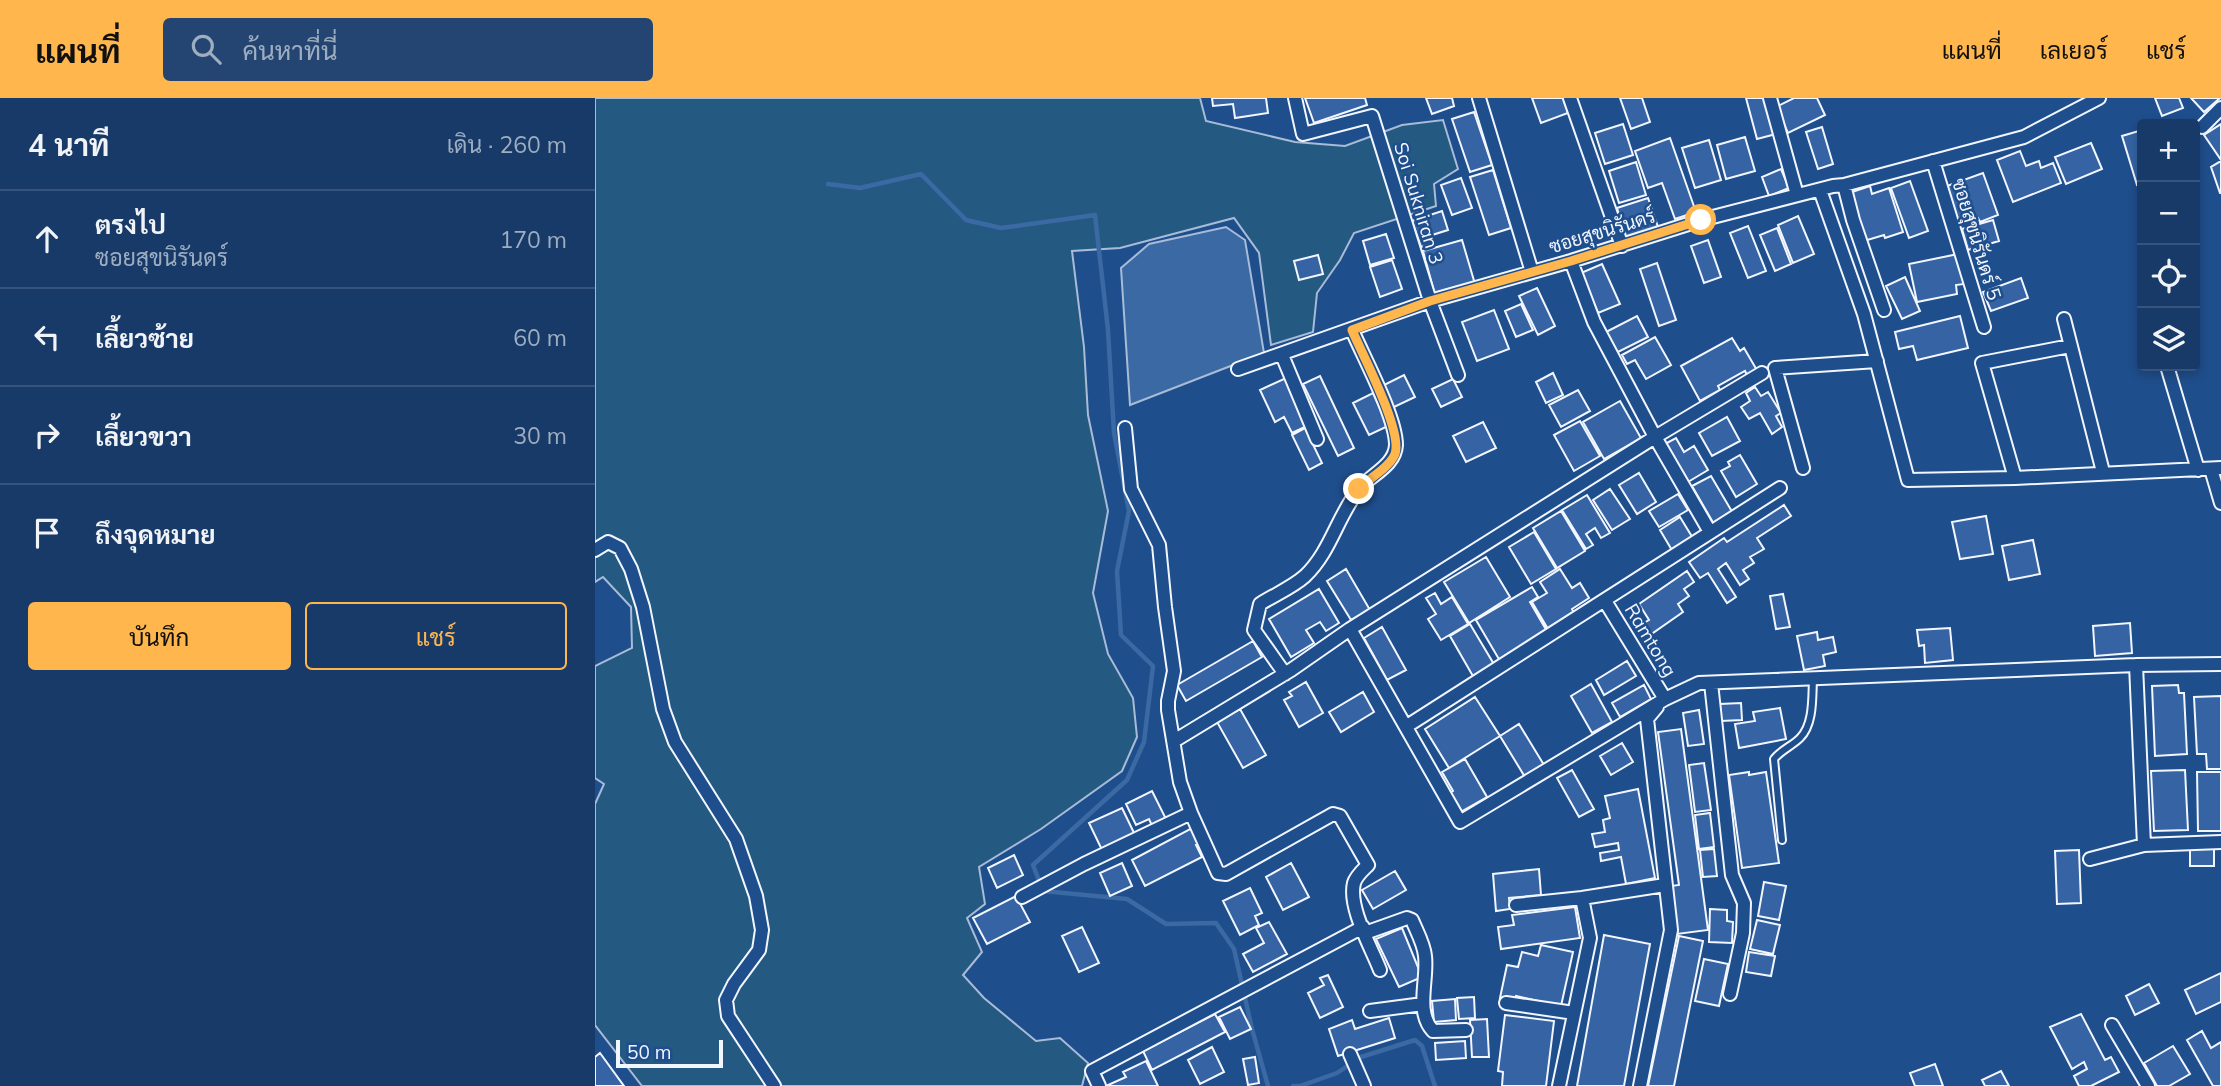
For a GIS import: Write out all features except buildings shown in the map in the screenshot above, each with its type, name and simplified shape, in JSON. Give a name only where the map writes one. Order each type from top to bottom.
[{"type":"street","name":"Soi Sukniran 3","points":[[1295,98],[1304,134],[1372,116],[1430,301],[1458,375]]},
{"type":"street","points":[[1479,98],[1532,272]]},
{"type":"street","points":[[1570,98],[1622,246]]},
{"type":"street","points":[[1770,98],[1797,195]]},
{"type":"street","name":"ซอยสุขนิรันดร์","points":[[1238,369],[1430,301],[1622,246],[1701,220],[2024,137],[2099,98]]},
{"type":"street","points":[[2202,127],[2221,108]]},
{"type":"street","name":"ซอยสุขนิรันดร์ 5","points":[[1933,161],[1984,327]]},
{"type":"street","points":[[1844,185],[1884,310]]},
{"type":"street","points":[[1820,190],[1864,314],[1908,480],[2210,469]]},
{"type":"street","points":[[1571,261],[1594,322],[1655,437],[1710,532]]},
{"type":"street","points":[[2064,319],[2103,472]]},
{"type":"street","points":[[1285,674],[1254,630],[1260,604],[1304,578],[1322,557],[1344,510],[1359,489],[1389,463],[1395,454],[1395,432],[1352,330]]},
{"type":"street","points":[[2015,478],[1982,363],[2070,346]]},
{"type":"street","points":[[1282,355],[1317,439]]},
{"type":"street","points":[[1803,468],[1775,368],[1877,361]]},
{"type":"street","points":[[2169,371],[2210,469],[2221,503]]},
{"type":"street","points":[[1174,741],[1285,674],[1350,629],[1655,437],[1762,373]]},
{"type":"street","points":[[1125,428],[1131,489],[1159,545],[1174,671],[1168,701],[1180,782],[1218,873],[1226,874],[1333,814],[1340,816],[1368,865],[1355,880],[1353,895],[1380,970]]},
{"type":"street","points":[[1407,726],[1780,488]]},
{"type":"street","points":[[595,550],[608,542],[620,548],[631,569],[643,607],[663,709],[675,741],[736,839],[756,896],[762,930],[759,950],[734,984],[726,1000],[728,1016],[774,1086]]},
{"type":"street","name":"Ramtong","points":[[1605,600],[1665,699]]},
{"type":"street","points":[[1350,629],[1460,822],[1665,699],[1699,683],[2221,664]]},
{"type":"street","points":[[2136,665],[2144,845]]},
{"type":"street","points":[[1711,682],[1732,875],[1744,904],[1743,933],[1730,994]]},
{"type":"street","points":[[1640,1086],[1671,930],[1647,719],[1665,699]]},
{"type":"street","points":[[1022,897],[1191,813]]},
{"type":"street","points":[[2090,859],[2144,845],[2221,842]]},
{"type":"street","points":[[1516,905],[1665,885]]},
{"type":"street","points":[[1559,1086],[1590,939],[1583,898]]},
{"type":"street","points":[[1099,1086],[1092,1071],[1271,975],[1364,930],[1406,918],[1412,920],[1424,948],[1426,959],[1423,1004],[1429,1027],[1433,1031],[1466,1030]]},
{"type":"street","points":[[1507,1003],[1574,1013]]},
{"type":"street","points":[[1370,1012],[1423,1004]]},
{"type":"street","points":[[2112,1025],[2148,1086]]},
{"type":"street","points":[[1350,1054],[1364,1086]]},
{"type":"lane","points":[[1782,840],[1774,759],[1807,729],[1813,677]]},
{"type":"shaded area","points":[[595,98],[1200,98],[1206,121],[1295,142],[1345,146],[1402,125],[1443,120],[1458,169],[1434,184],[1436,206],[1354,233],[1340,260],[1317,293],[1313,332],[1271,345],[1259,253],[1234,218],[1120,248],[1072,251],[1084,347],[1088,415],[1108,511],[1093,593],[1108,654],[1133,698],[1137,737],[1122,771],[1041,829],[979,867],[985,904],[967,918],[982,952],[963,975],[984,998],[1036,1041],[1060,1038],[1088,1063],[1082,1086],[642,1086],[595,1025],[595,804],[604,784],[595,778],[595,666],[632,648],[631,607],[603,577],[595,582]]},
{"type":"shaded area","points":[[1226,227],[1245,240],[1264,353],[1130,405],[1121,268],[1149,244]]},
{"type":"waterway","points":[[828,184],[860,188],[921,174],[966,220],[1001,228],[1095,215],[1108,330],[1114,433],[1129,511],[1117,571],[1121,635],[1153,666],[1144,742],[1127,780],[1033,865],[1043,891],[1127,899],[1166,924],[1216,923],[1234,949],[1268,1086]]},
{"type":"waterway","points":[[1293,1086],[1337,1073],[1361,1057],[1415,1040],[1422,1046],[1435,1086]]},
{"type":"route","points":[[1359,489],[1389,463],[1395,454],[1396,446],[1395,432],[1388,412],[1352,330],[1430,301],[1622,246],[1701,220]]}]
